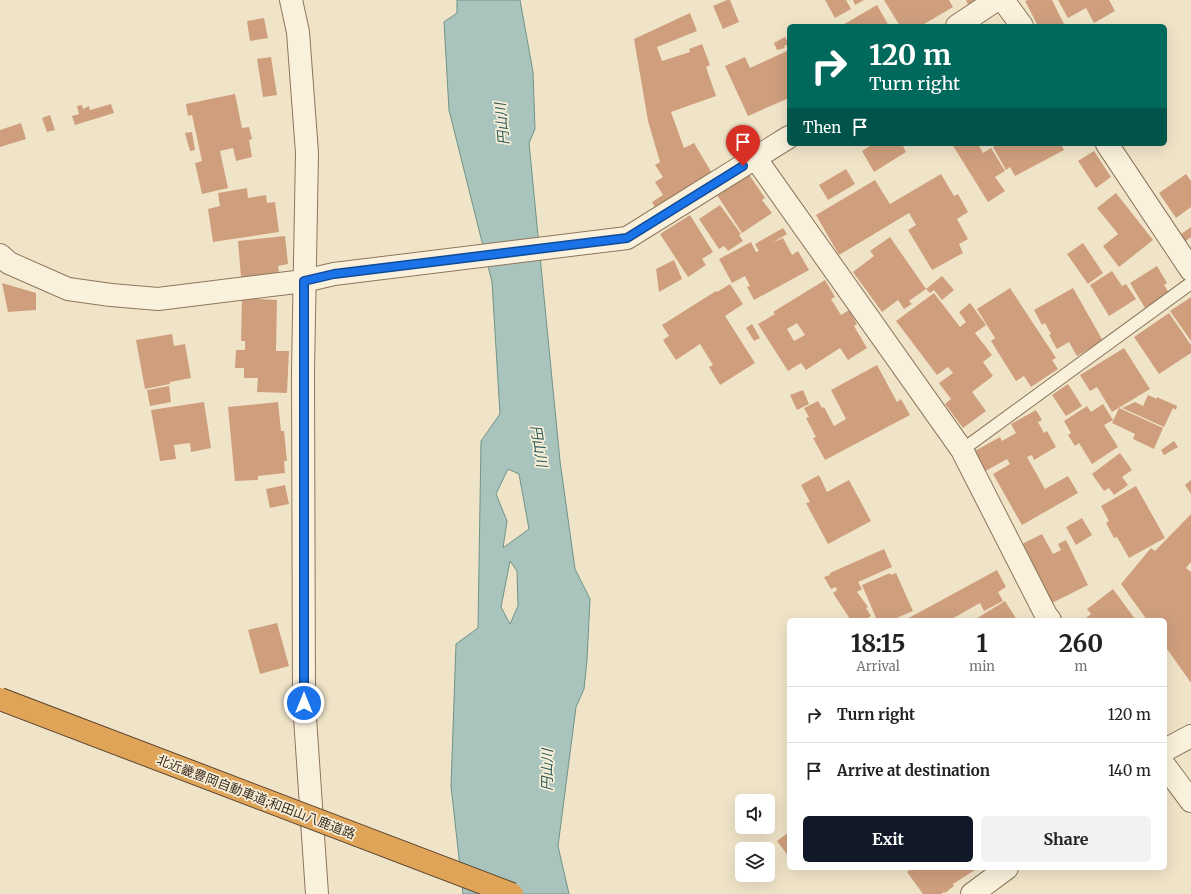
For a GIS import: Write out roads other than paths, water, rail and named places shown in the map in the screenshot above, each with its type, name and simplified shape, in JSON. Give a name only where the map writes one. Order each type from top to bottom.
[{"type":"highway","name":"北近畿豊岡自動車道;和田山八鹿道路","points":[[0,699],[512,894]]},
{"type":"street","points":[[291,0],[298,32],[307,153],[304,281],[304,703],[317,894]]},
{"type":"street","points":[[960,24],[996,0]]},
{"type":"street","points":[[1003,0],[1021,24]]},
{"type":"street","points":[[0,255],[9,263],[68,289],[111,295],[158,299],[304,281],[334,274],[627,238],[787,138]]},
{"type":"street","points":[[1108,146],[1191,270]]},
{"type":"street","points":[[756,159],[962,450],[1048,618]]},
{"type":"street","points":[[1167,749],[1191,736]]},
{"type":"street","points":[[1167,769],[1191,801]]},
{"type":"street","points":[[972,894],[1004,870]]},
{"type":"lane","points":[[962,450],[1191,283]]},
{"type":"water","name":"円山川","points":[[457,0],[520,0],[533,72],[535,129],[529,143],[560,461],[575,569],[590,599],[584,689],[576,707],[558,846],[569,894],[463,894],[451,786],[456,644],[478,628],[481,441],[500,414],[492,282],[449,110],[444,22],[457,13]],"holes":[[[508,469],[519,474],[529,529],[503,548],[507,521],[496,494]],[[510,561],[517,571],[518,606],[510,624],[501,607]]]}]
